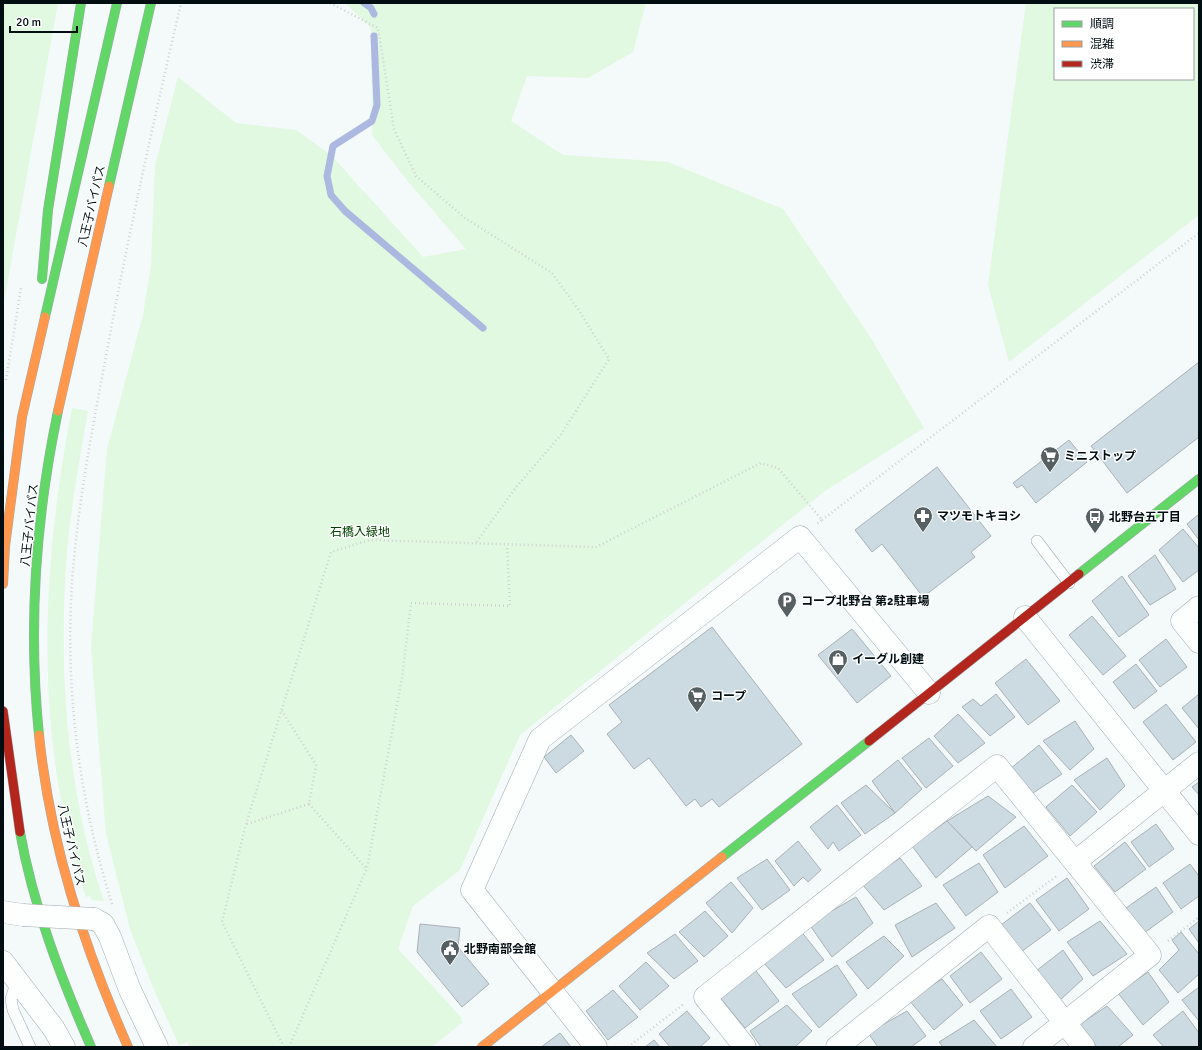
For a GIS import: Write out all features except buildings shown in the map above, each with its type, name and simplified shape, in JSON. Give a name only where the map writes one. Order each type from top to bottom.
[{"type":"main road","points":[[36,358],[48,210],[81,3]]},
{"type":"main road","name":"八王子バイパス","points":[[3,584],[5,546],[22,417],[117,3]]},
{"type":"main road","name":"八王子バイパス","points":[[128,1047],[111,1009],[84,940],[67,885],[56,840],[44,777],[36,709],[34,605],[38,548],[55,424],[151,3]]},
{"type":"main road","points":[[482,1047],[1199,479]]},
{"type":"main road","points":[[3,711],[13,790],[23,844],[34,891],[52,949],[92,1047]]},
{"type":"street","points":[[596,1047],[472,890],[540,740],[800,537],[929,693]]},
{"type":"street","points":[[1199,607],[1182,621],[1199,642]]},
{"type":"street","points":[[1025,617],[1199,834]]},
{"type":"street","points":[[1075,862],[1199,763]]},
{"type":"street","points":[[745,1047],[705,998],[997,766],[1150,955],[1034,1047]]},
{"type":"street","points":[[13,913],[94,919],[103,924],[110,937],[130,990],[157,1047]]},
{"type":"street","points":[[837,1047],[989,926],[1084,1047]]},
{"type":"street","points":[[3,962],[54,1029],[64,1047]]},
{"type":"lane","points":[[1037,541],[1068,583]]},
{"type":"lane","points":[[17,980],[11,999],[13,1010],[30,1047]]},
{"type":"path","points":[[113,906],[91,828],[77,751],[71,659],[75,551],[90,440],[128,240],[181,3]]},
{"type":"path","points":[[330,3],[378,28],[394,129],[416,176],[465,218],[552,273],[578,309],[609,359],[560,436],[517,486],[475,544]]},
{"type":"path","points":[[800,537],[1199,233]]},
{"type":"path","points":[[284,1047],[222,922],[246,824],[331,552],[370,540],[596,547],[761,463],[778,468],[822,520]]},
{"type":"path","points":[[289,1047],[367,868],[402,678],[411,603],[510,606],[507,545]]},
{"type":"path","points":[[282,711],[316,765],[309,804]]},
{"type":"path","points":[[309,804],[367,868]]},
{"type":"path","points":[[246,824],[309,804]]},
{"type":"path","points":[[989,926],[1075,862]]},
{"type":"path","points":[[1150,955],[1199,918]]},
{"type":"path","points":[[628,1047],[685,1003],[705,998]]},
{"type":"green space","points":[[3,3],[58,3],[3,307]]},
{"type":"green space","name":"石橋入緑地","points":[[345,3],[646,3],[633,52],[588,78],[527,76],[511,121],[563,155],[668,162],[783,209],[869,335],[924,428],[825,491],[520,735],[460,870],[413,906],[398,949],[462,1018],[460,1019],[463,1022],[432,1047],[190,1047],[187,1042],[179,1045],[154,990],[130,929],[106,834],[91,647],[107,449],[143,315],[151,265],[155,166],[178,77],[236,123],[296,130],[331,155],[423,257],[466,249],[406,179],[372,135],[371,28]]},
{"type":"green space","points":[[1026,3],[1199,3],[1199,215],[1009,362],[988,285]]},
{"type":"green space","points":[[72,408],[88,411],[73,499],[67,552],[64,596],[65,684],[73,772],[91,859],[104,901],[92,900],[90,896],[86,897],[69,837],[57,777],[50,715],[48,654],[49,592],[54,530]]},
{"type":"waterway","points":[[364,3],[371,8],[374,14]]},
{"type":"waterway","points":[[374,36],[377,105],[372,121],[333,146],[327,176],[331,195],[345,211],[483,328]]},
{"type":"traffic: fast","points":[[42,279],[48,210],[81,3]]},
{"type":"traffic: fast","points":[[45,317],[117,3]]},
{"type":"traffic: fast","points":[[109,186],[151,3]]},
{"type":"traffic: fast","points":[[39,735],[34,654],[36,572],[44,491],[58,411]]},
{"type":"traffic: fast","points":[[1079,574],[1199,479]]},
{"type":"traffic: fast","points":[[722,857],[869,741]]},
{"type":"traffic: fast","points":[[20,832],[32,887],[40,914],[69,995],[91,1047]]},
{"type":"traffic: slow","points":[[58,411],[109,186]]},
{"type":"traffic: slow","points":[[3,584],[5,546],[22,417],[45,317]]},
{"type":"traffic: slow","points":[[39,735],[51,816],[71,894],[97,971],[128,1047]]},
{"type":"traffic: slow","points":[[482,1047],[722,857]]},
{"type":"traffic: jam","points":[[869,741],[1079,574]]},
{"type":"traffic: jam","points":[[3,711],[20,832]]},
{"type":"place","name":"ミニストップ","points":[[1050,473]]},
{"type":"place","name":"マツモトキヨシ","points":[[923,533]]},
{"type":"place","name":"北野台五丁目","points":[[1095,534]]},
{"type":"place","name":"コープ北野台 第2駐車場","points":[[787,618]]},
{"type":"place","name":"イーグル創建","points":[[838,676]]},
{"type":"place","name":"コープ","points":[[697,713]]},
{"type":"place","name":"北野南部会館","points":[[450,966]]}]
